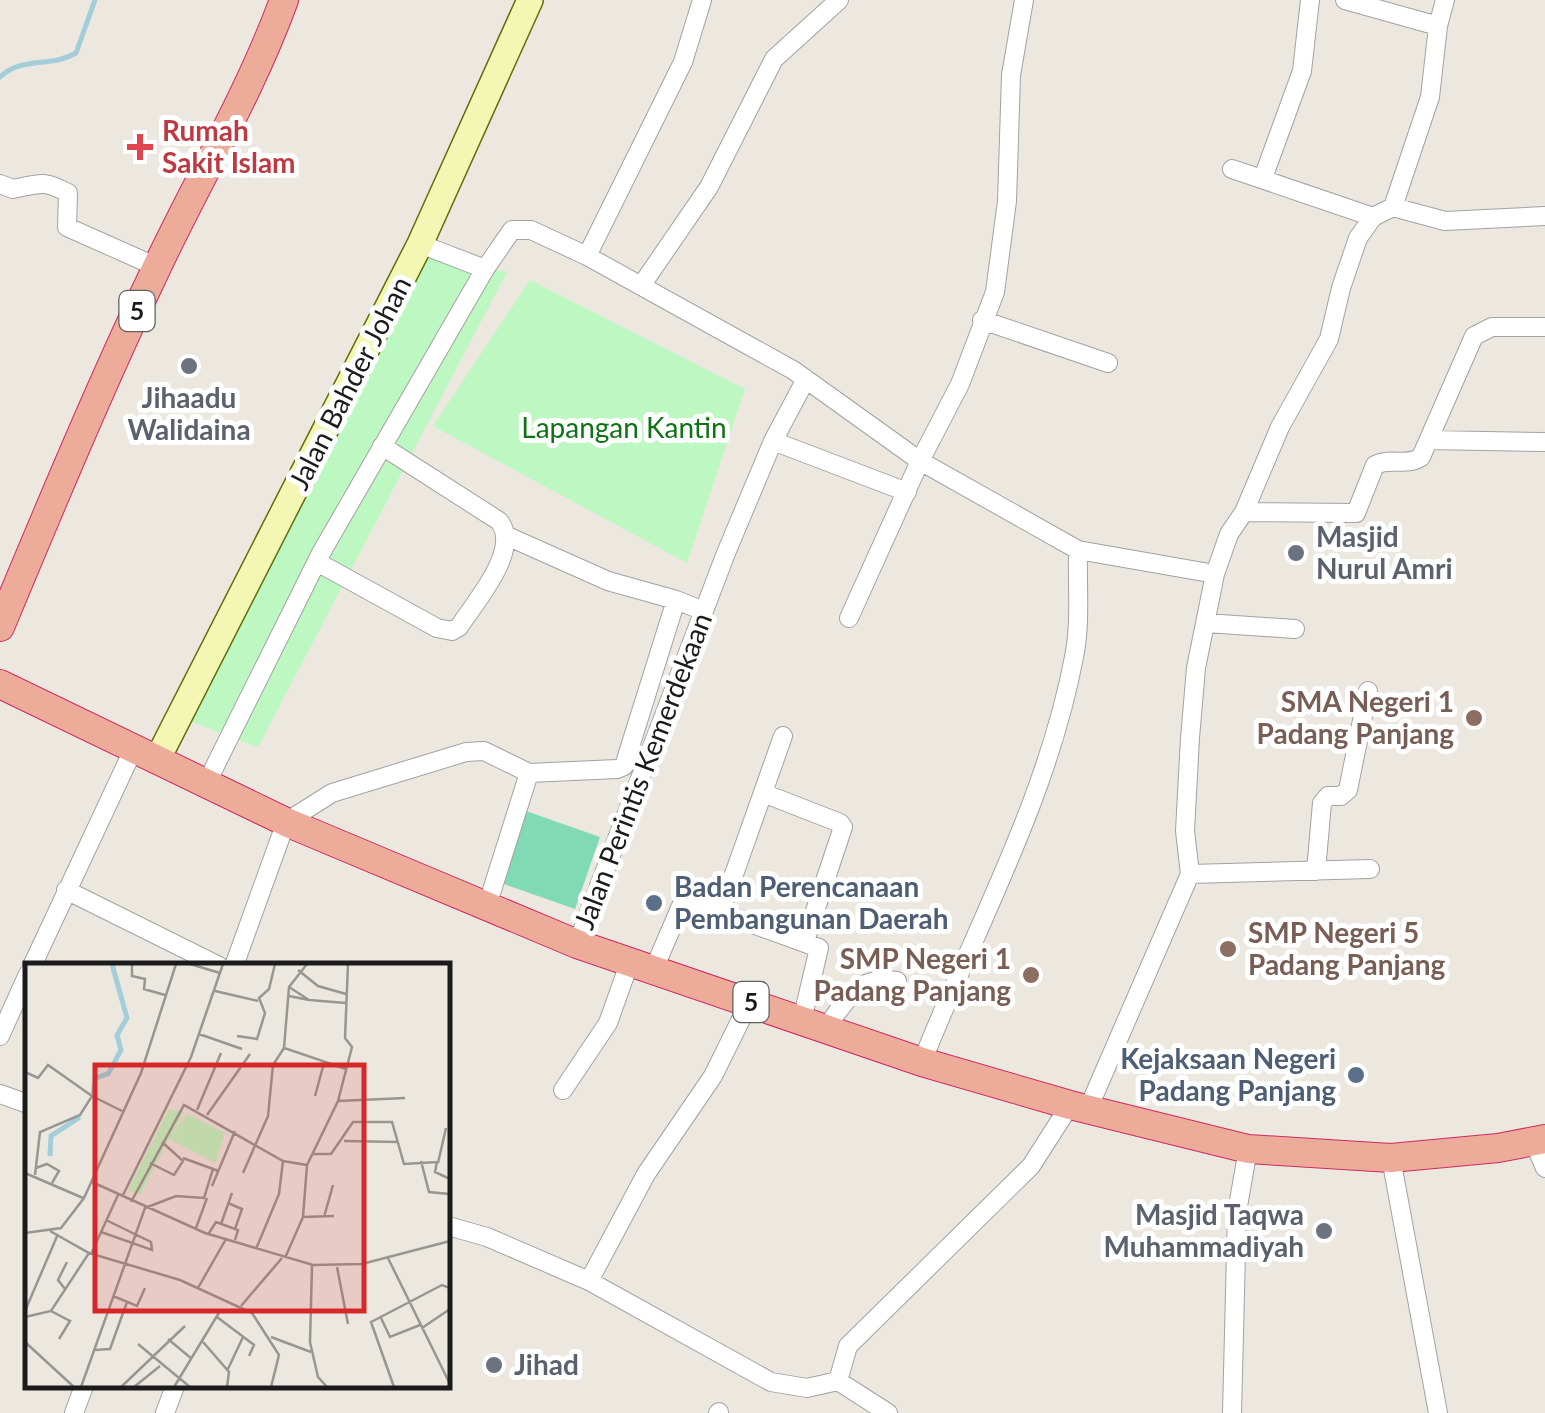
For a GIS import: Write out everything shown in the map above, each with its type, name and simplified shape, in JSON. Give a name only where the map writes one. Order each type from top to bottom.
[{"type":"highway","name":"5","points":[[0,627],[86,420],[266,48],[284,0]]},
{"type":"highway","name":"5","points":[[0,684],[286,822],[578,944],[922,1062],[1079,1107],[1248,1148],[1391,1158],[1541,1150]]},
{"type":"main road","name":"Jalan Bahder Johan","points":[[146,754],[420,244],[530,0]]},
{"type":"street","points":[[588,256],[683,62],[702,0]]},
{"type":"street","points":[[641,286],[709,187],[774,59],[840,0]]},
{"type":"street","points":[[849,618],[920,461],[960,384],[995,292],[1007,201],[1011,75],[1024,0]]},
{"type":"street","points":[[1263,178],[1302,71],[1310,0]]},
{"type":"street","points":[[1344,0],[1438,26]]},
{"type":"street","points":[[1392,207],[1430,97],[1445,0]]},
{"type":"street","points":[[1232,170],[1373,217]]},
{"type":"street","points":[[0,184],[13,189],[46,182],[68,193],[67,226],[157,267]]},
{"type":"street","points":[[838,1381],[848,1346],[1031,1166],[1079,1107],[1190,874],[1185,832],[1190,738],[1196,668],[1215,574],[1229,534],[1244,512],[1280,427],[1329,339],[1358,238],[1373,217],[1392,207],[1445,220],[1545,216]]},
{"type":"street","points":[[206,784],[317,562],[382,446],[485,269],[512,230],[520,228],[588,256],[806,379],[920,461],[1078,550],[1215,574]]},
{"type":"street","points":[[420,244],[485,269]]},
{"type":"street","points":[[982,320],[1108,363]]},
{"type":"street","points":[[1244,512],[1351,515],[1360,509],[1375,465],[1383,461],[1416,461],[1430,440],[1474,336],[1492,327],[1545,327]]},
{"type":"street","name":"Jalan Perintis Kemerdekaan","points":[[578,944],[704,611],[773,441],[806,379]]},
{"type":"street","points":[[1430,440],[1545,442]]},
{"type":"street","points":[[773,441],[907,492]]},
{"type":"street","points":[[317,562],[438,628],[452,631],[459,627],[505,553],[507,536],[499,521],[382,446]]},
{"type":"street","points":[[507,536],[608,582],[704,611]]},
{"type":"street","points":[[922,1062],[1022,833],[1055,741],[1075,652],[1078,550]]},
{"type":"street","points":[[235,963],[286,822],[332,793],[466,752],[484,751],[530,773],[624,766],[676,600]]},
{"type":"street","points":[[1206,624],[1295,629]]},
{"type":"street","points":[[1316,871],[1322,804],[1328,796],[1341,796],[1348,790],[1368,691]]},
{"type":"street","points":[[721,912],[783,736]]},
{"type":"street","points":[[32,963],[66,890],[146,754]]},
{"type":"street","points":[[487,906],[530,773]]},
{"type":"street","points":[[763,793],[843,827],[805,940]]},
{"type":"street","points":[[1190,874],[1370,870]]},
{"type":"street","points":[[66,890],[212,963]]},
{"type":"street","points":[[563,1090],[681,906],[692,902],[805,940],[818,948],[814,1024]]},
{"type":"street","points":[[814,1024],[862,984],[878,978],[897,981]]},
{"type":"street","points":[[0,1036],[25,980]]},
{"type":"street","points":[[589,1282],[646,1174],[713,1076],[750,1001]]},
{"type":"street","points":[[0,1094],[25,1103]]},
{"type":"street","points":[[1232,1413],[1236,1212],[1248,1148]]},
{"type":"street","points":[[1391,1158],[1438,1413]]},
{"type":"street","points":[[450,1227],[486,1237],[589,1282],[771,1382],[807,1388],[838,1381],[888,1413]]},
{"type":"street","points":[[74,1413],[83,1388]]},
{"type":"street","points":[[165,1413],[174,1388]]},
{"type":"green space","points":[[425,255],[507,272],[258,747],[187,720]]},
{"type":"green space","name":"Lapangan Kantin","points":[[530,280],[745,389],[687,563],[433,426]]},
{"type":"green space","points":[[526,811],[600,837],[575,909],[501,883]]},
{"type":"waterway","points":[[0,77],[18,66],[76,53],[95,0]]},
{"type":"place","name":"Rumah Sakit Islam","points":[[140,147]]},
{"type":"place","name":"Jihaadu Walidaina","points":[[189,366]]},
{"type":"place","name":"Masjid Nurul Amri","points":[[1296,553]]},
{"type":"place","name":"SMA Negeri 1 Padang Panjang","points":[[1474,718]]},
{"type":"place","name":"Badan Perencanaan Pembangunan Daerah","points":[[654,903]]},
{"type":"place","name":"SMP Negeri 5 Padang Panjang","points":[[1228,949]]},
{"type":"place","name":"SMP Negeri 1 Padang Panjang","points":[[1031,975]]},
{"type":"place","name":"Kejaksaan Negeri Padang Panjang","points":[[1356,1075]]},
{"type":"place","name":"Masjid Taqwa Muhammadiyah","points":[[1324,1231]]},
{"type":"place","name":"Jihad","points":[[494,1365]]}]
